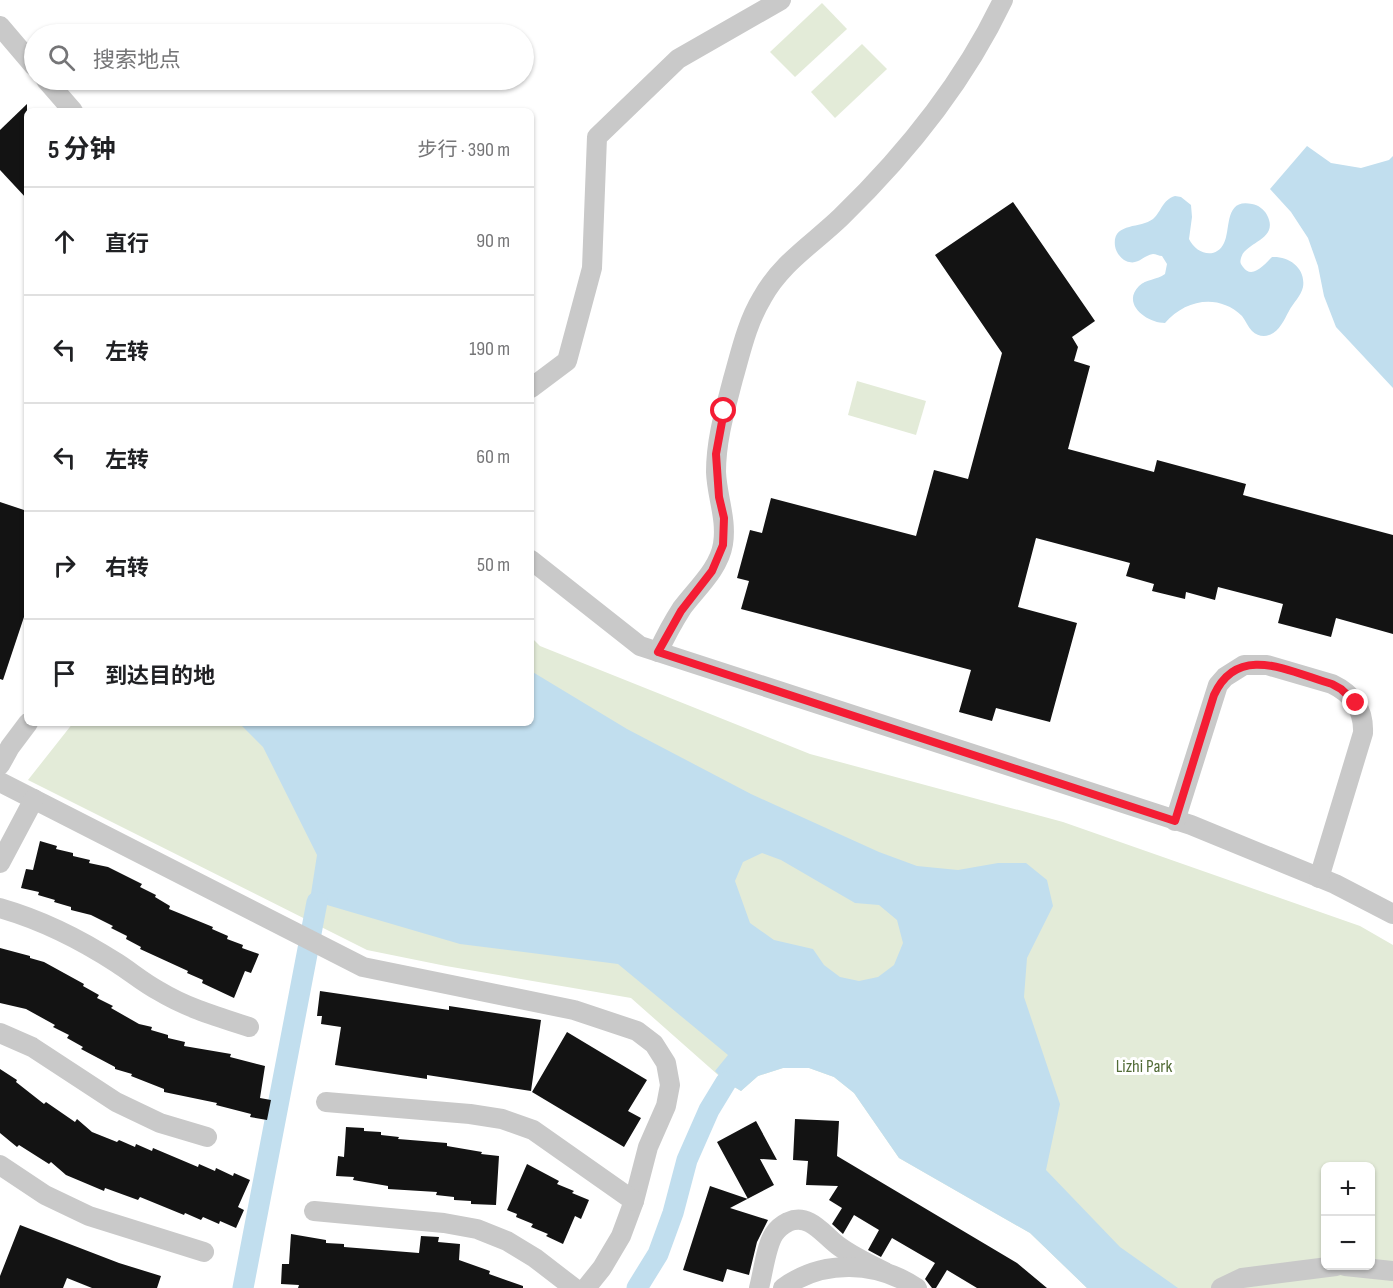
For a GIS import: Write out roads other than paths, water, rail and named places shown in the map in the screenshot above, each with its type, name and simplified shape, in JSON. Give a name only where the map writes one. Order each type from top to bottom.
[{"type":"street","points":[[534,386],[567,361],[592,268],[597,137],[678,59],[781,0]]},
{"type":"street","points":[[658,652],[681,611],[712,571],[723,545],[724,518],[716,475],[719,432],[746,335],[762,296],[788,263],[840,218],[898,158],[950,90],[1003,0]]},
{"type":"street","points":[[0,26],[24,54]]},
{"type":"street","points":[[55,90],[71,108]]},
{"type":"street","points":[[534,562],[640,646],[1175,821],[1319,878],[1393,914]]},
{"type":"street","points":[[1175,821],[1214,695],[1225,676],[1244,665],[1267,664],[1332,684],[1356,703],[1363,723],[1363,733],[1319,878]]},
{"type":"street","points":[[0,765],[5,748],[25,726]]},
{"type":"street","points":[[0,782],[363,967],[573,1010],[637,1031],[654,1044],[666,1063],[670,1085],[666,1106],[648,1147],[634,1201],[621,1236],[602,1268],[586,1288]]},
{"type":"street","points":[[0,863],[34,799]]},
{"type":"street","points":[[0,908],[28,916],[74,937],[118,963],[158,991],[194,1008],[249,1027]]},
{"type":"street","points":[[0,1033],[32,1047],[116,1102],[160,1123],[207,1137]]},
{"type":"street","points":[[326,1102],[470,1114],[502,1119],[533,1130],[634,1201]]},
{"type":"street","points":[[0,1165],[45,1195],[89,1216],[204,1252]]},
{"type":"street","points":[[314,1211],[444,1223],[477,1229],[507,1241],[574,1288]]},
{"type":"street","points":[[759,1288],[773,1235],[781,1225],[792,1220],[805,1220],[859,1260],[917,1288]]},
{"type":"street","points":[[783,1288],[794,1280],[823,1269],[854,1266],[885,1272]]},
{"type":"street","points":[[1221,1288],[1242,1278],[1321,1268]]},
{"type":"street","points":[[1375,1269],[1393,1271]]},
{"type":"water","points":[[1307,146],[1331,163],[1361,168],[1389,160],[1393,156],[1393,388],[1336,327],[1324,296],[1318,266],[1308,238],[1291,212],[1270,189]]},
{"type":"water","points":[[1175,196],[1181,197],[1191,205],[1189,239],[1196,248],[1206,253],[1216,252],[1224,243],[1230,216],[1237,206],[1243,203],[1254,205],[1266,213],[1270,223],[1269,230],[1244,253],[1241,264],[1250,272],[1262,267],[1272,257],[1278,257],[1295,264],[1303,280],[1301,293],[1276,331],[1260,336],[1233,309],[1212,302],[1202,302],[1182,309],[1165,323],[1151,320],[1138,311],[1133,299],[1134,293],[1142,284],[1165,274],[1167,264],[1162,256],[1153,254],[1137,262],[1126,261],[1116,250],[1115,238],[1118,233],[1128,227],[1153,219],[1167,200]]},
{"type":"water","points":[[534,673],[627,729],[751,794],[879,852],[917,866],[958,870],[998,863],[1026,863],[1047,880],[1053,906],[1027,958],[1024,997],[1060,1104],[1046,1170],[1120,1247],[1178,1288],[1087,1288],[1030,1233],[899,1158],[854,1093],[834,1077],[809,1068],[783,1068],[758,1076],[741,1091],[726,1082],[715,1071],[728,1055],[618,964],[460,944],[310,900],[317,855],[263,747],[242,726],[534,726]],"holes":[[[762,853],[781,860],[855,903],[879,905],[897,920],[903,943],[894,965],[878,977],[859,981],[840,977],[824,965],[813,949],[774,940],[750,923],[735,881],[743,862]]]},
{"type":"waterway","points":[[243,1288],[317,902]]},
{"type":"waterway","points":[[637,1288],[658,1254],[673,1213],[687,1160],[709,1110],[726,1082]]},
{"type":"park label","name":"Lizhi Park","points":[[1144,1066]]}]
